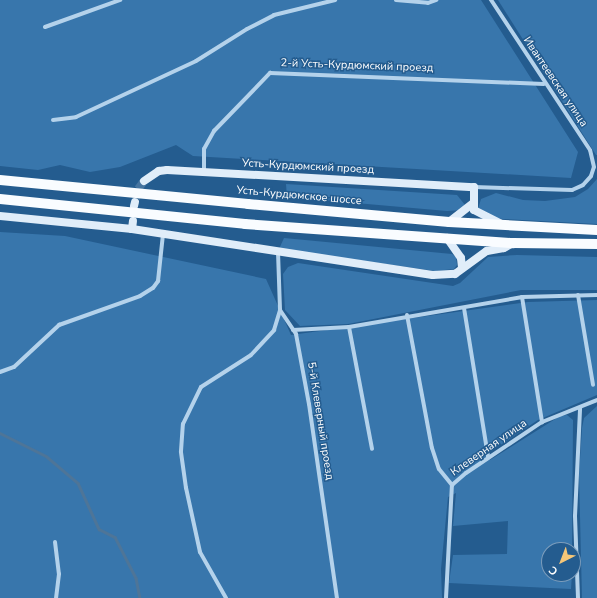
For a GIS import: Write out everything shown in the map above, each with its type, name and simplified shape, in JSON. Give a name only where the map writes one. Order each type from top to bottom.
[{"type":"main road","name":"Усть-Курдюмское шоссе","points":[[0,180],[450,222],[597,230]]},
{"type":"main road","points":[[0,199],[245,224],[513,244],[597,244]]},
{"type":"street","points":[[45,27],[120,0]]},
{"type":"street","points":[[53,120],[76,117],[190,64],[274,15],[335,0]]},
{"type":"street","points":[[396,0],[428,4],[436,0]]},
{"type":"street","name":"Ивантеевская улица","points":[[474,187],[572,190],[583,185],[591,176],[594,167],[590,150],[544,84],[491,0]]},
{"type":"street","name":"2-й Усть-Курдюмский проезд","points":[[204,172],[204,149],[214,132],[270,73],[279,71],[544,84]]},
{"type":"street","name":"Усть-Курдюмский проезд","points":[[144,181],[159,171],[167,170],[474,187]]},
{"type":"street","points":[[474,187],[474,210],[501,224]]},
{"type":"street","points":[[450,222],[473,203]]},
{"type":"street","points":[[0,216],[132,225],[163,234],[433,275],[455,274],[487,251],[504,248],[513,244]]},
{"type":"street","points":[[0,372],[14,367],[58,325],[140,296],[152,288],[158,281],[163,234]]},
{"type":"street","points":[[447,238],[461,258],[462,268]]},
{"type":"street","points":[[226,598],[200,552],[186,488],[181,451],[183,424],[201,387],[251,355],[274,330],[280,310],[278,252]]},
{"type":"street","points":[[293,330],[349,327],[406,315],[464,308],[522,297],[597,295]]},
{"type":"street","points":[[578,296],[593,385]]},
{"type":"street","points":[[522,297],[542,422]]},
{"type":"street","points":[[464,308],[488,457]]},
{"type":"street","name":"5-й Клеверный проезд","points":[[280,310],[296,334],[309,404],[337,598]]},
{"type":"street","points":[[406,315],[432,448],[439,469],[452,485]]},
{"type":"street","points":[[349,327],[372,449]]},
{"type":"street","name":"Клеверная улица","points":[[446,598],[452,485],[488,457],[542,422],[597,400]]},
{"type":"street","points":[[578,598],[575,516],[580,408]]},
{"type":"street","points":[[55,542],[60,574],[56,598]]},
{"type":"shaded area","points":[[0,0],[481,0],[578,152],[571,178],[193,156],[176,145],[120,167],[90,172],[60,165],[38,170],[0,166]]},
{"type":"shaded area","points":[[498,0],[597,0],[597,155],[596,155]]},
{"type":"shaded area","points":[[597,179],[597,224],[494,218],[478,209],[481,199],[496,193],[523,200],[545,201],[575,197],[588,189]]},
{"type":"shaded area","points":[[286,184],[457,195],[465,205],[462,210],[447,211],[287,197]]},
{"type":"shaded area","points":[[0,232],[65,236],[266,279],[291,335],[528,302],[597,300],[597,395],[538,420],[487,454],[490,460],[560,416],[567,415],[573,420],[572,542],[541,542],[541,582],[571,582],[571,589],[449,583],[453,555],[507,554],[508,521],[453,526],[456,493],[448,497],[441,569],[442,598],[0,598]]},
{"type":"shaded area","points":[[284,238],[452,254],[456,257],[457,265],[454,269],[435,271],[279,249]]},
{"type":"shaded area","points":[[517,255],[597,257],[597,290],[521,290],[348,324],[300,326],[285,310],[283,274],[288,267],[298,263],[453,286],[460,283],[488,257]]},
{"type":"shaded area","points":[[597,406],[597,598],[582,598],[579,475],[584,418]]},
{"type":"waterway","points":[[0,433],[46,456],[78,483],[99,529],[115,537],[136,578],[140,598]]},
{"type":"tunnel","points":[[136,199],[138,189],[144,181]]}]
